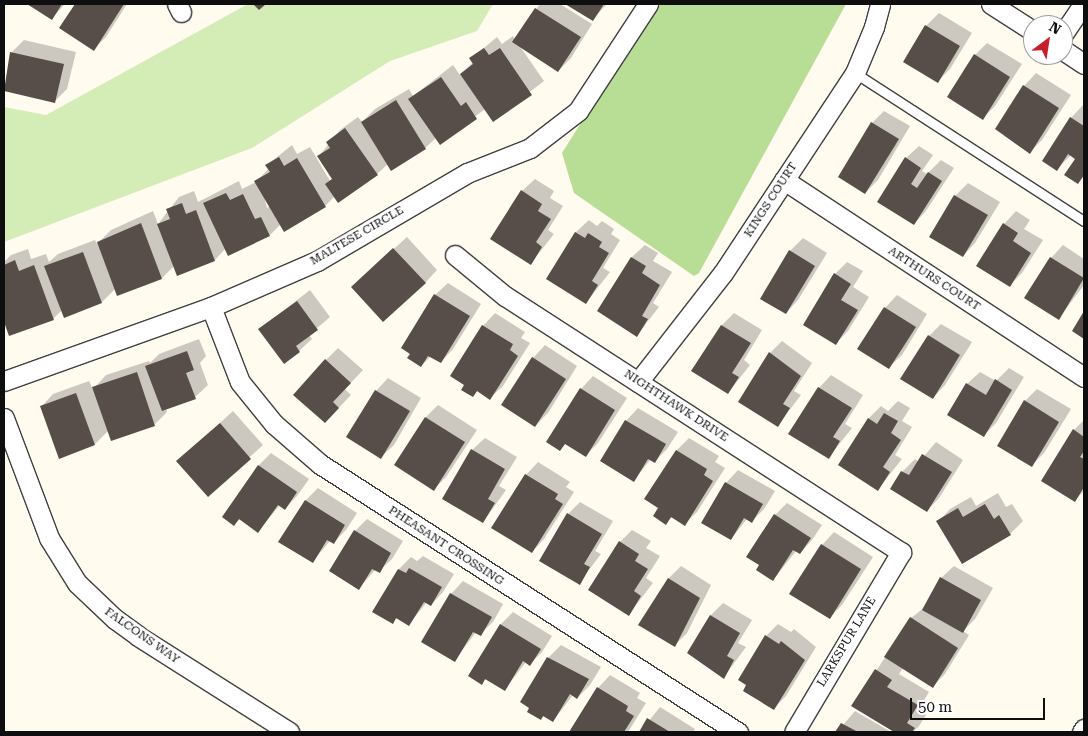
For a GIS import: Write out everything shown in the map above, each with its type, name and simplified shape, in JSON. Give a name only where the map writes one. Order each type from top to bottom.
[{"type":"street","name":"MALTESE CIRCLE","points":[[4,381],[211,306],[317,261],[467,173],[530,148],[578,110],[648,4]]},
{"type":"street","name":"KINGS COURT","points":[[638,382],[723,273],[855,73],[874,27],[880,4]]},
{"type":"street","points":[[992,4],[1023,24]]},
{"type":"street","points":[[1073,19],[1083,4]]},
{"type":"street","points":[[1073,57],[1084,64]]},
{"type":"street","name":"ARTHURS COURT","points":[[784,180],[1084,377]]},
{"type":"street","name":"NIGHTHAWK DRIVE","points":[[455,255],[505,296],[901,552]]},
{"type":"street","name":"PHEASANT CROSSING","points":[[211,306],[240,382],[274,424],[320,464],[738,732]]},
{"type":"street","name":"FALCONS WAY","points":[[4,418],[49,538],[77,583],[115,619],[289,732]]},
{"type":"street","name":"LARKSPUR LANE","points":[[794,732],[901,552]]},
{"type":"lane","points":[[855,73],[1084,221]]},
{"type":"green space","points":[[248,4],[493,4],[477,31],[390,61],[252,148],[4,242],[4,107],[46,115]]},
{"type":"green space","points":[[656,4],[846,4],[699,273],[694,276],[574,193],[562,153]]},
{"type":"building","points":[[27,4],[62,4],[52,20]]},
{"type":"building","points":[[75,4],[124,4],[94,51],[59,28]]},
{"type":"building","points":[[253,4],[266,4],[259,10]]},
{"type":"building","points":[[565,4],[604,4],[593,21]]},
{"type":"building","points":[[535,8],[581,37],[558,72],[512,42]]},
{"type":"building","points":[[925,25],[960,46],[938,83],[903,62]]},
{"type":"building","points":[[484,48],[489,55],[500,48],[532,95],[493,122],[460,74],[473,64],[469,58]]},
{"type":"building","points":[[10,52],[64,64],[55,103],[4,91]]},
{"type":"building","points":[[974,54],[1010,77],[983,120],[947,97]]},
{"type":"building","points":[[441,77],[461,106],[466,102],[477,119],[440,145],[408,99]]},
{"type":"building","points":[[1023,85],[1059,108],[1030,154],[995,129]]},
{"type":"building","points":[[396,100],[426,149],[391,171],[361,122]]},
{"type":"building","points":[[1070,117],[1084,126],[1084,175],[1078,184],[1064,175],[1075,159],[1068,154],[1057,171],[1042,161]]},
{"type":"building","points":[[871,122],[899,139],[865,194],[838,177]]},
{"type":"building","points":[[345,128],[378,175],[338,203],[325,184],[332,179],[317,156],[330,148],[326,142]]},
{"type":"building","points":[[279,157],[284,166],[297,158],[326,207],[284,232],[254,181],[270,172],[265,165]]},
{"type":"building","points":[[905,157],[921,168],[911,184],[917,188],[928,172],[942,181],[914,225],[877,202]]},
{"type":"building","points":[[521,190],[542,204],[538,211],[551,219],[536,242],[542,247],[531,265],[490,239]]},
{"type":"building","points":[[226,193],[230,200],[243,194],[255,219],[261,217],[270,236],[228,256],[203,203]]},
{"type":"building","points":[[954,195],[988,215],[963,257],[929,237]]},
{"type":"building","points":[[182,203],[186,214],[196,210],[215,261],[177,276],[157,224],[170,219],[166,209]]},
{"type":"building","points":[[141,223],[162,279],[117,296],[97,242]]},
{"type":"building","points":[[1003,223],[1018,233],[1013,241],[1031,253],[1010,287],[976,266]]},
{"type":"building","points":[[575,232],[585,238],[588,233],[602,242],[599,247],[609,253],[592,281],[598,285],[586,304],[546,279]]},
{"type":"building","points":[[393,248],[426,283],[383,322],[351,287]]},
{"type":"building","points":[[789,250],[815,266],[786,314],[760,299]]},
{"type":"building","points":[[83,252],[102,303],[64,318],[44,266]]},
{"type":"building","points":[[631,257],[646,266],[642,273],[660,285],[642,316],[648,319],[637,337],[597,311]]},
{"type":"building","points":[[1050,257],[1084,278],[1059,320],[1024,298]]},
{"type":"building","points":[[15,260],[19,271],[34,265],[54,320],[9,336],[4,322],[4,265]]},
{"type":"building","points":[[834,273],[851,284],[841,300],[858,310],[836,345],[803,325]]},
{"type":"building","points":[[434,294],[470,316],[441,363],[428,356],[421,367],[407,358],[410,354],[401,348]]},
{"type":"building","points":[[297,301],[318,330],[296,346],[300,352],[284,364],[258,329]]},
{"type":"building","points":[[884,307],[916,327],[889,369],[857,349]]},
{"type":"building","points":[[1084,311],[1084,339],[1072,331]]},
{"type":"building","points":[[482,325],[513,344],[510,350],[518,356],[490,400],[477,391],[473,397],[461,390],[464,385],[450,376]]},
{"type":"building","points":[[721,325],[751,343],[732,373],[739,377],[728,394],[691,371]]},
{"type":"building","points":[[928,335],[960,355],[933,399],[900,379]]},
{"type":"building","points":[[187,351],[194,370],[186,373],[196,399],[162,411],[145,366]]},
{"type":"building","points":[[769,352],[801,376],[783,404],[790,408],[778,427],[738,402]]},
{"type":"building","points":[[532,357],[566,379],[535,427],[501,405]]},
{"type":"building","points":[[325,359],[351,383],[333,402],[339,408],[325,423],[293,395]]},
{"type":"building","points":[[137,372],[155,426],[111,441],[92,387]]},
{"type":"building","points":[[995,379],[1012,390],[984,437],[947,415],[966,383],[986,395]]},
{"type":"building","points":[[818,387],[852,408],[833,437],[840,441],[829,459],[788,434]]},
{"type":"building","points":[[580,388],[615,410],[586,457],[565,444],[560,451],[546,442]]},
{"type":"building","points":[[375,390],[410,411],[381,459],[346,437]]},
{"type":"building","points":[[76,393],[95,445],[59,459],[40,406]]},
{"type":"building","points":[[1024,400],[1059,422],[1032,467],[997,446]]},
{"type":"building","points":[[884,413],[898,421],[891,433],[901,440],[883,467],[890,472],[878,491],[838,465],[868,418],[877,424]]},
{"type":"building","points":[[425,417],[465,442],[434,491],[394,465]]},
{"type":"building","points":[[625,420],[666,444],[655,463],[648,459],[634,482],[600,461]]},
{"type":"building","points":[[220,423],[251,459],[208,497],[176,461]]},
{"type":"building","points":[[1073,429],[1084,437],[1084,451],[1080,457],[1084,459],[1084,487],[1075,502],[1041,481]]},
{"type":"building","points":[[471,449],[505,469],[488,499],[495,503],[483,523],[442,499]]},
{"type":"building","points":[[676,450],[707,469],[704,475],[713,481],[685,526],[671,517],[666,525],[653,516],[658,508],[644,499]]},
{"type":"building","points":[[922,454],[952,472],[927,512],[890,489],[901,471],[909,475]]},
{"type":"building","points":[[258,465],[297,492],[285,510],[278,505],[258,533],[239,519],[234,526],[222,517]]},
{"type":"building","points":[[525,474],[558,494],[555,499],[563,504],[532,553],[491,528]]},
{"type":"building","points":[[725,482],[763,504],[752,523],[744,518],[731,540],[701,523]]},
{"type":"building","points":[[305,500],[345,525],[334,544],[327,540],[313,563],[278,542]]},
{"type":"building","points":[[985,504],[994,519],[999,515],[1011,535],[962,564],[936,521],[958,508],[963,517]]},
{"type":"building","points":[[567,513],[602,534],[584,564],[590,567],[580,585],[539,561]]},
{"type":"building","points":[[774,514],[811,538],[800,554],[793,550],[773,581],[756,570],[759,565],[746,557]]},
{"type":"building","points":[[354,530],[391,553],[380,573],[372,569],[359,590],[329,571]]},
{"type":"building","points":[[619,541],[639,554],[635,561],[648,569],[634,591],[641,596],[629,616],[588,590]]},
{"type":"building","points":[[821,544],[861,569],[830,619],[789,594]]},
{"type":"building","points":[[409,568],[442,587],[431,606],[424,602],[409,626],[396,618],[393,624],[372,612],[398,569],[406,573]]},
{"type":"building","points":[[940,577],[981,600],[963,633],[922,610]]},
{"type":"building","points":[[668,578],[700,598],[675,647],[638,625]]},
{"type":"building","points":[[450,593],[492,617],[481,636],[473,632],[455,662],[421,642]]},
{"type":"building","points":[[710,615],[740,633],[727,656],[734,660],[724,679],[687,653]]},
{"type":"building","points":[[910,617],[958,648],[933,688],[884,657]]},
{"type":"building","points":[[500,624],[541,649],[530,666],[523,661],[505,691],[485,679],[482,685],[468,676]]},
{"type":"building","points":[[765,635],[779,644],[781,641],[805,660],[774,710],[743,691],[746,685],[738,680]]},
{"type":"building","points":[[547,657],[589,679],[577,699],[570,694],[553,722],[543,716],[541,720],[527,712],[529,708],[520,702]]},
{"type":"building","points":[[875,669],[892,680],[887,687],[918,705],[907,723],[915,728],[912,732],[894,732],[851,706]]},
{"type":"building","points":[[597,687],[628,706],[626,711],[634,716],[624,732],[569,732]]},
{"type":"building","points":[[647,718],[670,732],[639,732]]},
{"type":"building","points":[[841,723],[858,732],[835,732]]}]
